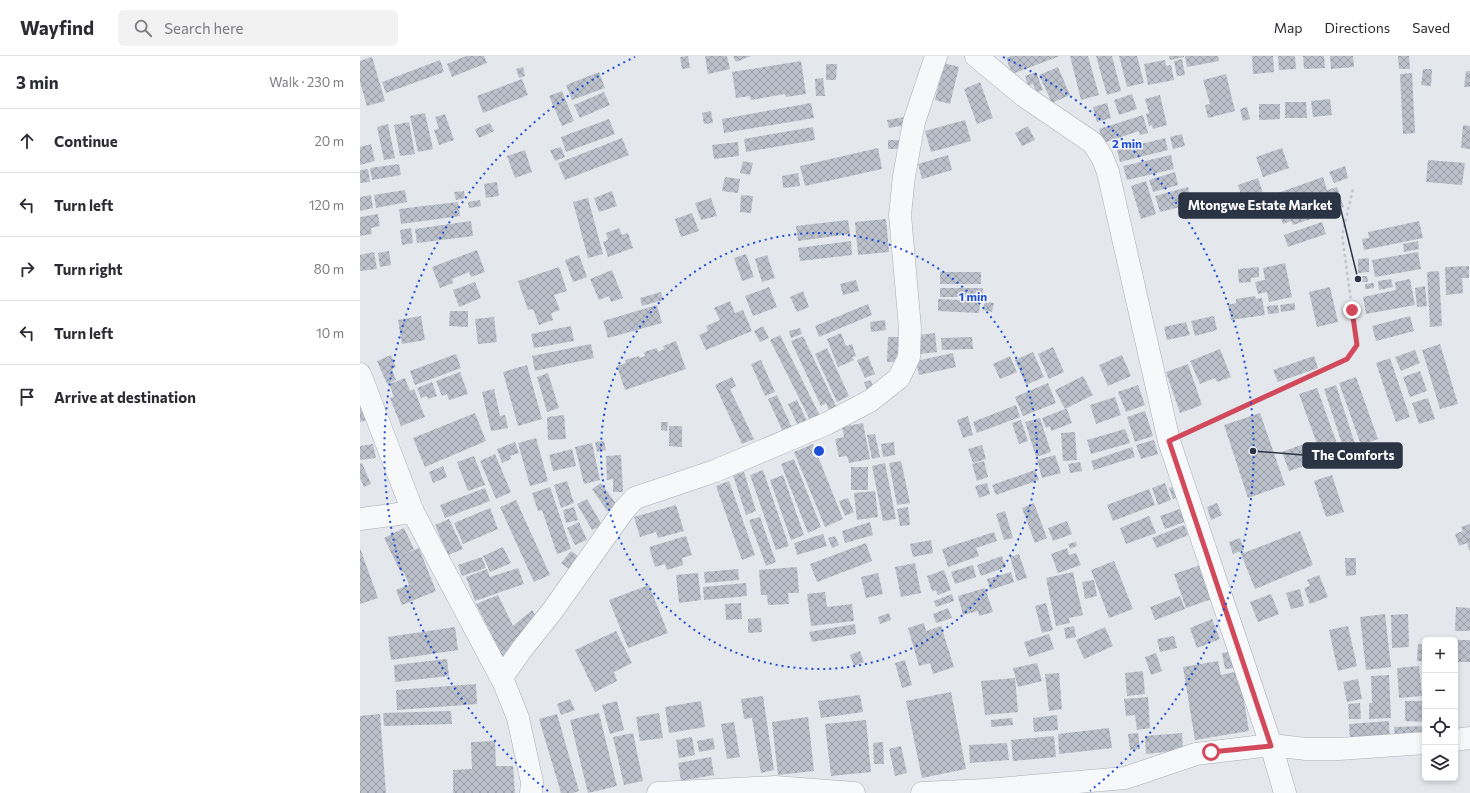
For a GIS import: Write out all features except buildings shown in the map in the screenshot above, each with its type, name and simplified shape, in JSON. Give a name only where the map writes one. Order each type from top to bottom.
[{"type":"street","points":[[505,673],[522,648],[553,610],[624,510],[635,498],[715,471],[826,424],[870,401],[900,378],[909,357],[910,328],[900,215],[904,176],[914,122],[936,56]]},
{"type":"street","points":[[976,56],[1024,96],[1093,143],[1102,157],[1108,172],[1169,441],[1271,746],[1285,793]]},
{"type":"street","points":[[360,374],[413,512],[504,683],[518,718],[532,782],[531,793]]},
{"type":"street","points":[[360,519],[413,512]]},
{"type":"street","points":[[1458,740],[1470,738]]},
{"type":"street","points":[[922,793],[986,790],[1125,778],[1196,754],[1271,746],[1306,749],[1339,749],[1422,743]]},
{"type":"street","points":[[658,793],[775,787],[854,793]]},
{"type":"path","points":[[1169,441],[1347,359],[1357,345],[1342,235],[1353,190]]},
{"type":"place","name":"Mtongwe Estate Market","points":[[1358,279]]},
{"type":"place","name":"The Comforts","points":[[1253,451]]},
{"type":"route","points":[[1211,752],[1271,746],[1169,441],[1347,359],[1357,345],[1352,310]]}]
